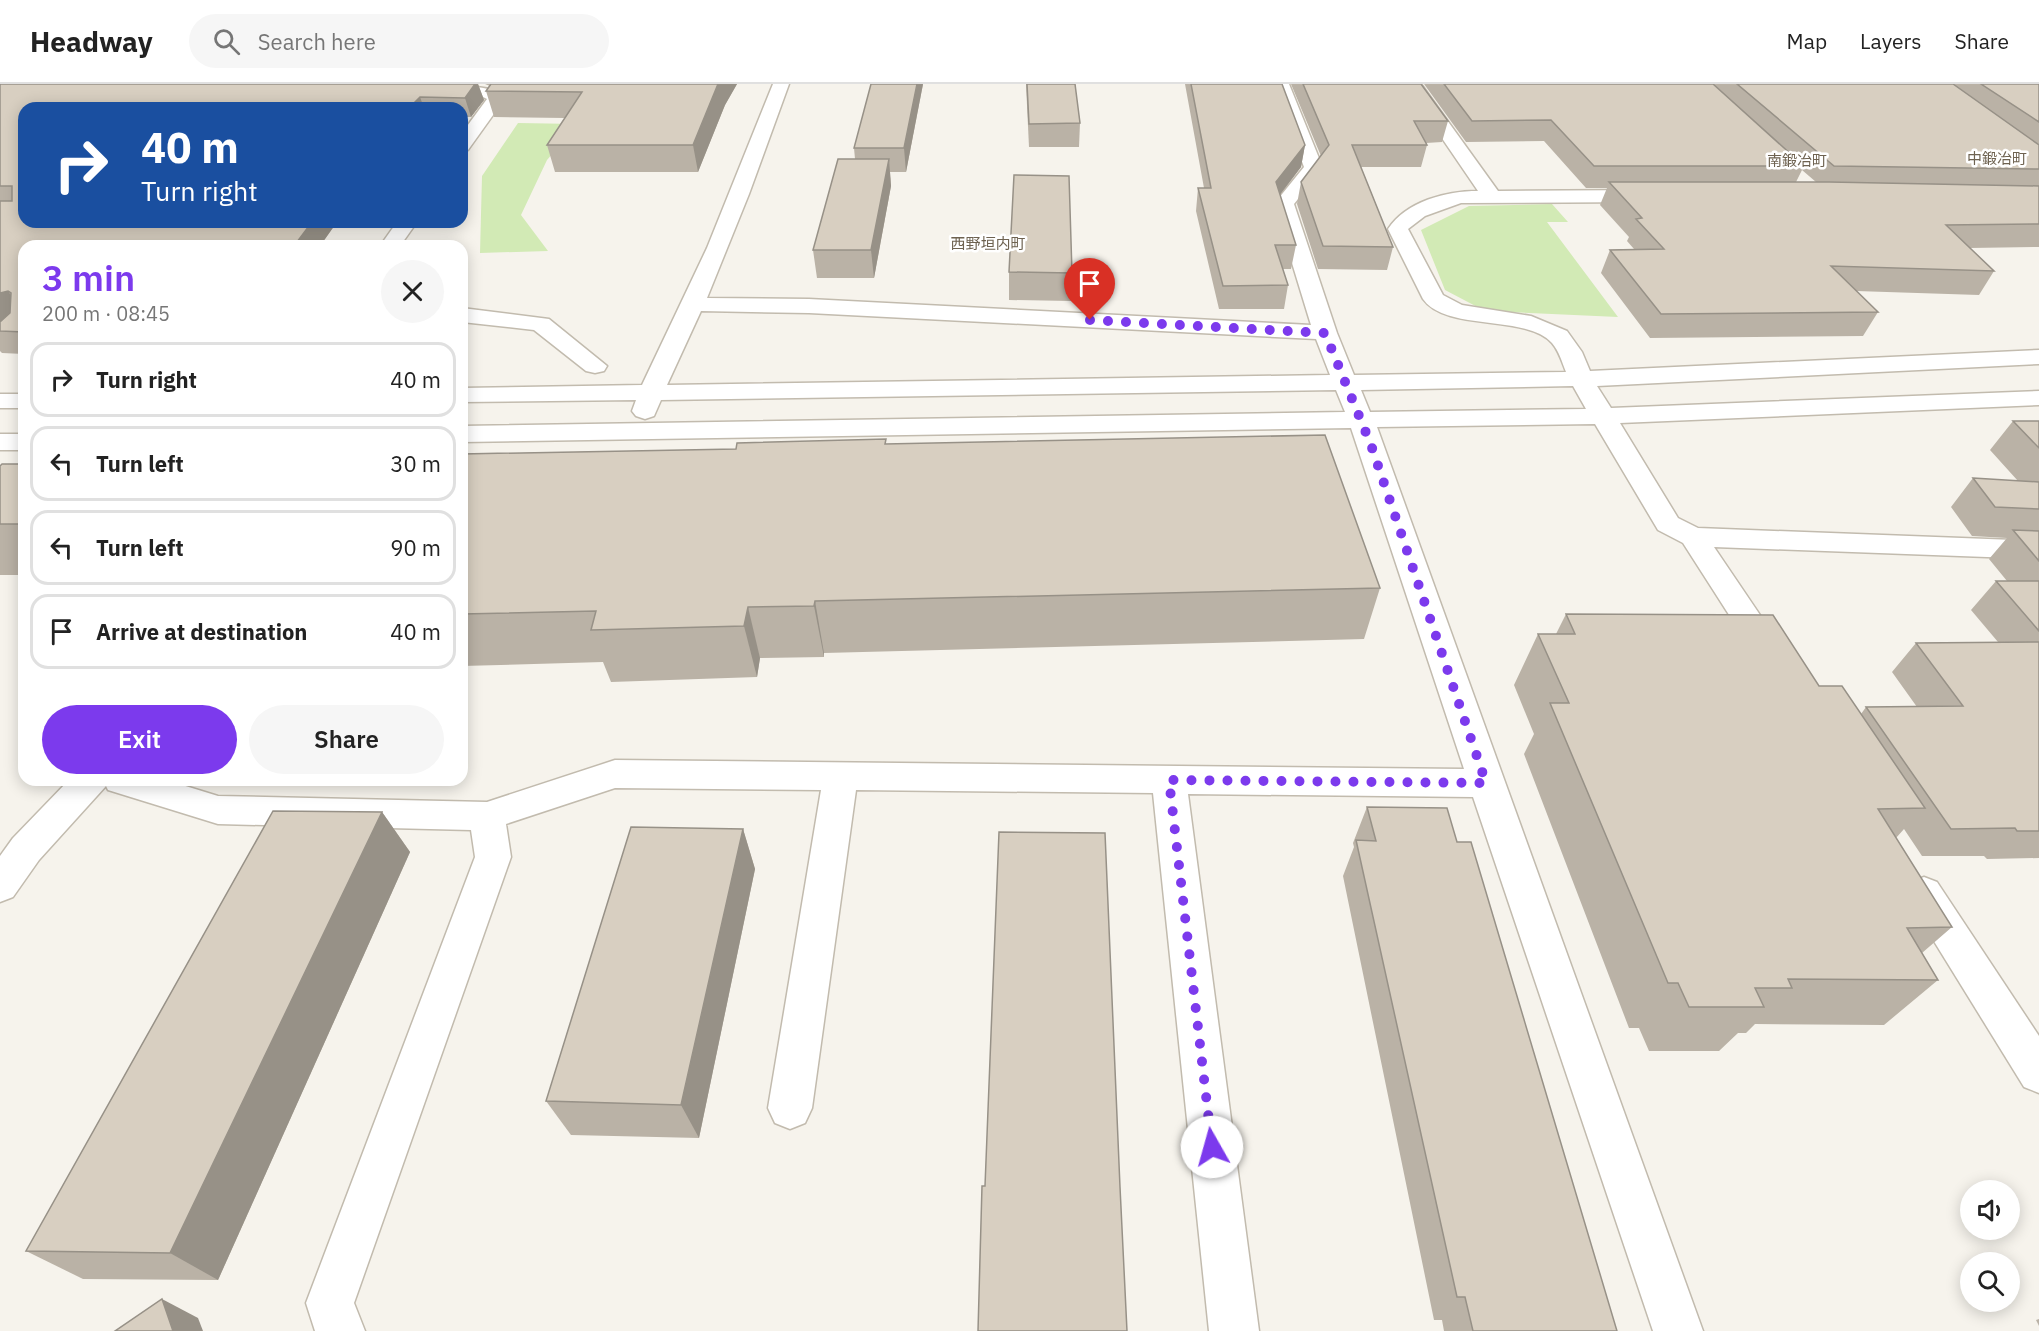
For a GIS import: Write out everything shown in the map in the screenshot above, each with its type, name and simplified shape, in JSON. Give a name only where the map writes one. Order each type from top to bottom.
[{"type":"street","points":[[637,433],[661,367],[693,304],[747,176],[781,84]]},
{"type":"street","points":[[1281,84],[1314,168],[1284,204],[1325,333],[1361,420],[1678,1331]]},
{"type":"street","points":[[1413,84],[1492,197]]},
{"type":"street","points":[[414,91],[483,91],[497,97],[468,138]]},
{"type":"street","points":[[1662,196],[1461,197],[1404,219],[1398,229],[1434,299],[1456,311],[1531,323],[1559,336],[1570,352],[1581,379],[1668,524],[1693,537],[2039,550]]},
{"type":"street","points":[[693,304],[809,306],[1325,333]]},
{"type":"street","points":[[468,316],[541,324],[595,366]]},
{"type":"street","points":[[468,395],[1581,379],[2039,357]]},
{"type":"street","points":[[468,434],[1603,416],[2039,398]]},
{"type":"street","points":[[0,401],[18,401]]},
{"type":"street","points":[[0,442],[18,442]]},
{"type":"street","points":[[1693,537],[1784,674]]},
{"type":"street","points":[[140,786],[218,810],[487,816],[615,774],[1486,783]]},
{"type":"street","points":[[790,1108],[841,776]]},
{"type":"street","points":[[1169,780],[1234,1331]]},
{"type":"street","points":[[0,886],[26,849],[85,786]]},
{"type":"street","points":[[340,1331],[330,1304],[493,857],[487,816]]},
{"type":"street","points":[[1905,864],[2039,1073]]},
{"type":"green space","points":[[518,123],[578,124],[547,160],[521,215],[548,251],[480,253],[482,176]]},
{"type":"green space","points":[[1552,204],[1568,222],[1547,222],[1618,317],[1485,311],[1445,290],[1421,230],[1469,206]]},
{"type":"building","points":[[0,84],[475,84],[465,98],[420,97],[415,102],[18,102],[18,228],[308,228],[298,240],[18,240],[18,332],[0,331],[0,322],[10,313],[11,293],[8,291],[0,293],[0,201],[12,201],[12,186],[0,186]]},
{"type":"building","points":[[491,84],[718,84],[693,145],[547,145],[582,92],[486,91]]},
{"type":"building","points":[[871,84],[917,84],[904,148],[854,148]]},
{"type":"building","points":[[1027,84],[1075,84],[1080,123],[1029,124]]},
{"type":"building","points":[[1191,84],[1282,84],[1305,145],[1276,182],[1296,245],[1275,245],[1288,285],[1223,286],[1198,188],[1211,188]]},
{"type":"building","points":[[1303,84],[1421,84],[1448,121],[1414,121],[1427,145],[1352,145],[1393,247],[1323,246],[1301,182],[1329,145]]},
{"type":"building","points":[[1444,84],[1713,84],[1804,166],[1594,166],[1551,120],[1472,121]]},
{"type":"building","points":[[1737,84],[1953,84],[2039,145],[2039,169],[1834,166]]},
{"type":"building","points":[[1981,84],[2039,84],[2039,122]]},
{"type":"building","points":[[838,159],[889,159],[871,250],[813,250]]},
{"type":"building","points":[[1014,175],[1069,176],[1072,273],[1009,272]]},
{"type":"building","points":[[1609,182],[1829,182],[2039,186],[2039,224],[1946,225],[1994,271],[1831,266],[1878,312],[1661,314],[1610,250],[1664,249],[1636,219],[1642,218]]},
{"type":"building","points":[[2013,421],[2039,421],[2039,448]]},
{"type":"building","points":[[1325,435],[1380,588],[815,601],[814,606],[748,607],[744,626],[591,630],[596,611],[468,614],[468,454],[736,449],[737,443],[886,439],[885,444]]},
{"type":"building","points":[[18,464],[18,524],[0,524],[0,466]]},
{"type":"building","points":[[1973,478],[2039,482],[2039,509],[1995,507]]},
{"type":"building","points":[[2013,530],[2039,531],[2039,561]]},
{"type":"building","points":[[1996,581],[2039,581],[2039,631]]},
{"type":"building","points":[[1566,614],[1773,615],[1819,686],[1842,686],[1925,808],[1878,809],[1952,927],[1907,928],[1938,980],[1788,979],[1792,988],[1755,988],[1764,1007],[1689,1007],[1678,983],[1668,983],[1550,703],[1569,703],[1538,634],[1575,634]]},
{"type":"building","points":[[2039,642],[2039,831],[2017,831],[2015,828],[1951,829],[1866,707],[1963,706],[1916,643]]},
{"type":"building","points":[[1367,807],[1447,808],[1457,842],[1471,842],[1617,1331],[1473,1331],[1465,1297],[1457,1297],[1356,840],[1376,841]]},
{"type":"building","points":[[273,811],[382,812],[170,1253],[26,1251]]},
{"type":"building","points":[[631,827],[743,829],[681,1105],[546,1101]]},
{"type":"building","points":[[999,832],[1105,833],[1127,1331],[978,1331],[982,1186],[985,1186]]},
{"type":"building","points":[[162,1299],[173,1331],[115,1331]]},
{"type":"district","name":"中鍛冶町","points":[[1997,159]]},
{"type":"district","name":"南鍛冶町","points":[[1797,161]]},
{"type":"district","name":"西野垣内町","points":[[988,244]]},
{"type":"route","points":[[1090,320],[1325,333],[1371,445],[1486,783],[1169,780],[1212,1147]]}]
